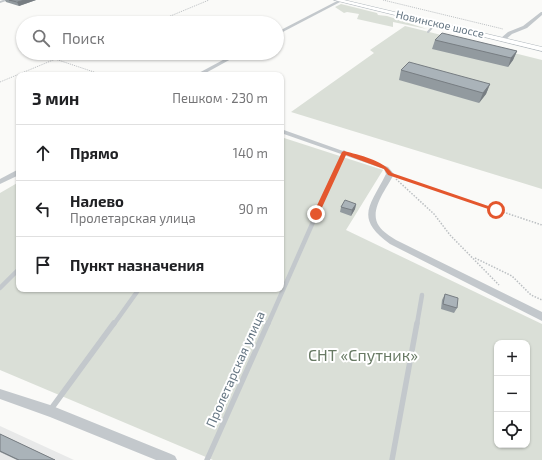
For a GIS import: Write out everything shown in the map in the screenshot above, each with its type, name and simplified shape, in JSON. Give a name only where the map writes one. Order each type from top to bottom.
[{"type":"main road","name":"Новинское шоссе","points":[[339,0],[542,49]]},
{"type":"street","points":[[0,2],[7,0]]},
{"type":"street","points":[[284,30],[339,0]]},
{"type":"street","points":[[503,39],[510,33],[525,27],[542,14]]},
{"type":"street","points":[[204,72],[227,60]]},
{"type":"street","points":[[284,132],[343,155],[386,168],[390,174],[374,204],[371,215],[372,223],[377,230],[393,242],[542,317]]},
{"type":"street","points":[[0,182],[16,174]]},
{"type":"street","points":[[0,394],[50,411],[171,460]]},
{"type":"lane","points":[[428,32],[436,23]]},
{"type":"lane","name":"Пролетарская улица","points":[[284,287],[343,155]]},
{"type":"lane","points":[[0,288],[16,272]]},
{"type":"lane","points":[[50,411],[137,292]]},
{"type":"lane","name":"Пролетарская улица","points":[[207,459],[282,292]]},
{"type":"lane","points":[[392,460],[422,295]]},
{"type":"path","points":[[170,16],[209,0]]},
{"type":"path","points":[[383,0],[509,31]]},
{"type":"path","points":[[24,72],[53,60]]},
{"type":"path","points":[[58,60],[94,72]]},
{"type":"path","points":[[0,82],[16,75]]},
{"type":"path","points":[[390,174],[542,225]]},
{"type":"path","points":[[390,174],[434,214],[450,235],[473,257],[503,290]]},
{"type":"path","points":[[473,257],[512,276],[531,295],[542,300]]},
{"type":"shaded area","points":[[0,426],[74,460],[0,460]]},
{"type":"green space","points":[[341,4],[377,13],[378,15],[387,16],[427,29],[393,22],[393,27],[357,19],[359,14],[344,13],[335,7]]},
{"type":"green space","points":[[405,26],[542,60],[542,189],[291,112],[374,53],[370,50]]},
{"type":"green space","name":"СНТ «Спутник»","points":[[284,138],[383,170],[346,230],[542,324],[542,460],[213,460],[0,370],[0,193],[16,184],[16,292],[284,292]]},
{"type":"building","points":[[9,0],[25,0],[17,2]]},
{"type":"building","points":[[442,33],[517,51],[511,58],[435,40]]},
{"type":"building","points":[[409,62],[490,84],[483,93],[401,70]]},
{"type":"building","points":[[345,200],[356,204],[352,210],[341,207]]},
{"type":"building","points":[[445,294],[458,298],[457,308],[443,304]]},
{"type":"building","points":[[0,434],[55,460],[19,460],[0,451]]},
{"type":"route","points":[[316,214],[344,152],[386,168],[390,174],[496,210]]}]
